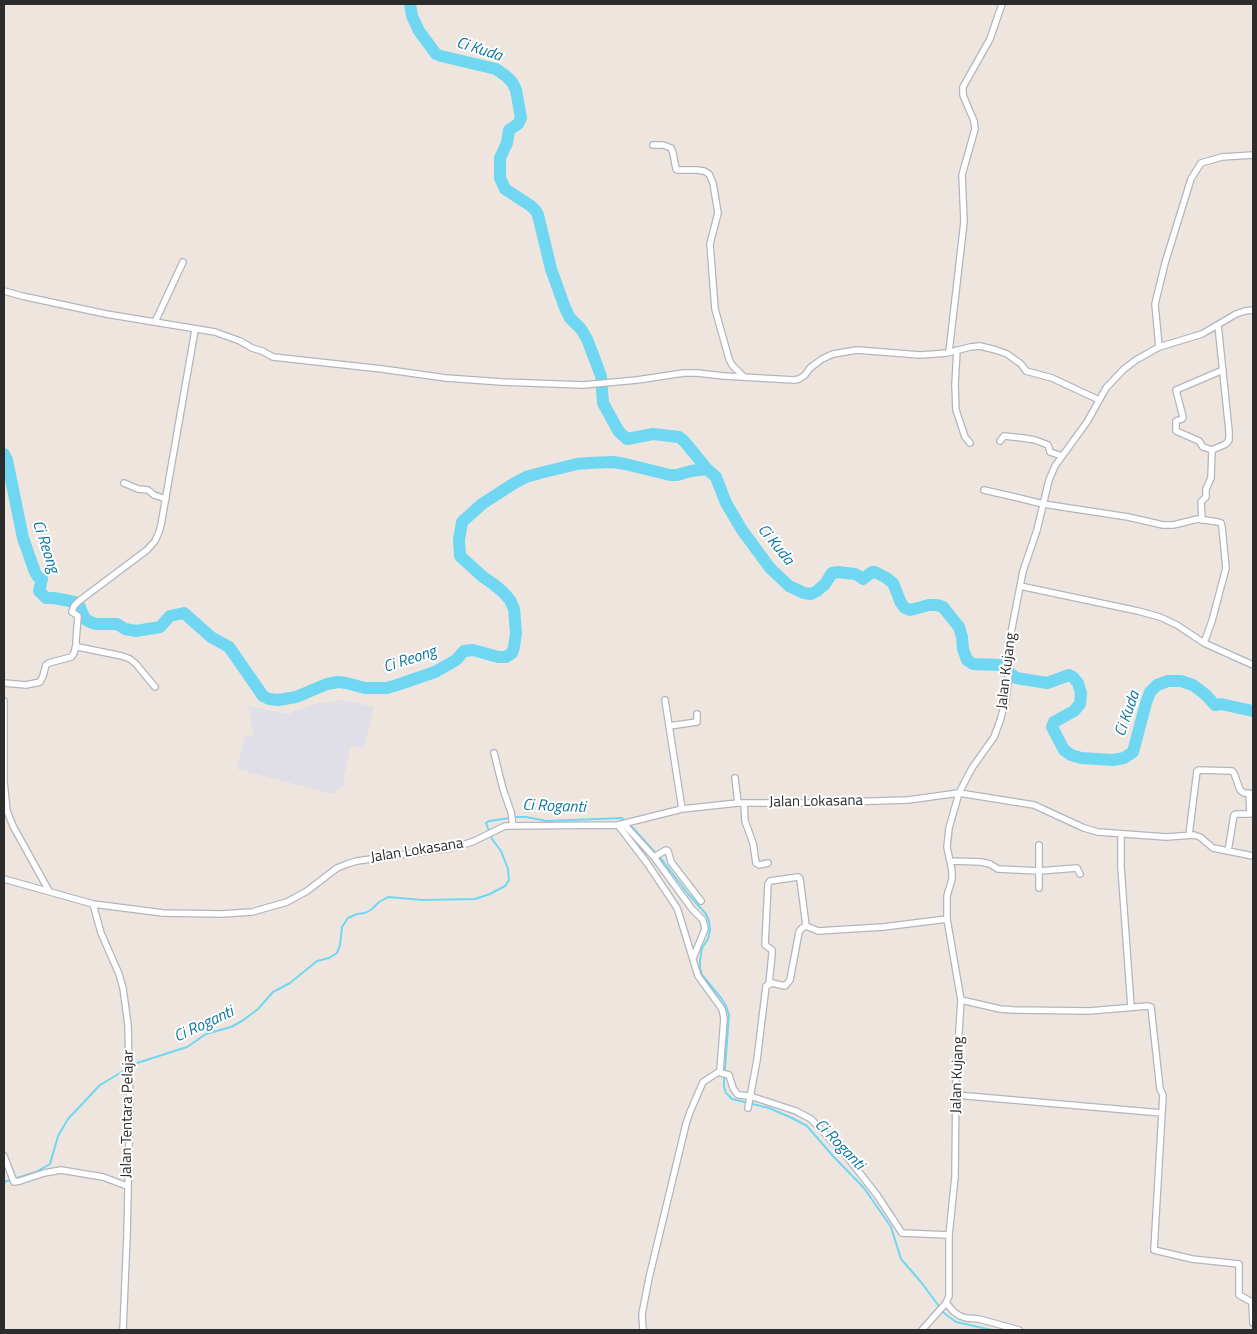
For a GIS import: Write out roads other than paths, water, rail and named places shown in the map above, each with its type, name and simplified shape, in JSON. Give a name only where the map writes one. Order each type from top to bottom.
[{"type":"street","points":[[950,352],[964,222],[962,175],[975,129],[975,124],[963,95],[963,88],[990,39],[1002,4]]},
{"type":"street","points":[[653,145],[663,145],[670,148],[677,170],[704,172],[709,174],[713,183],[718,213],[710,244],[715,309],[729,359],[732,365],[744,377]]},
{"type":"street","points":[[1159,347],[1155,304],[1165,262],[1191,179],[1201,163],[1222,157],[1253,155]]},
{"type":"street","points":[[155,322],[183,262]]},
{"type":"street","points":[[4,291],[88,310],[215,332],[232,337],[273,357],[446,378],[520,383],[594,384],[697,373],[779,380],[800,379],[817,362],[833,354],[857,350],[920,355],[980,346],[1007,354],[1021,364],[1026,371],[1052,378],[1099,400]]},
{"type":"street","name":"Jalan Kujang","points":[[922,1330],[949,1300],[950,1288],[949,1234],[955,1177],[956,1078],[961,1000],[947,919],[947,896],[952,879],[947,847],[949,828],[959,793],[972,768],[994,737],[1000,721],[1006,699],[1010,638],[1023,571],[1037,530],[1049,480],[1055,466],[1088,422],[1110,383],[1124,369],[1159,347],[1202,334],[1236,314],[1253,310]]},
{"type":"street","points":[[1218,326],[1230,431],[1226,444],[1212,450],[1203,447],[1199,441],[1176,431],[1176,421],[1183,417],[1176,390],[1223,370]]},
{"type":"street","points":[[4,683],[26,686],[40,682],[46,665],[70,657],[74,653],[76,645],[78,616],[72,612],[74,606],[79,600],[147,550],[159,532],[195,330]]},
{"type":"street","points":[[956,350],[956,410],[965,437],[970,443]]},
{"type":"street","points":[[1000,442],[1004,436],[1035,440],[1048,444],[1050,452],[1062,456]]},
{"type":"street","points":[[1202,520],[1201,502],[1206,497],[1206,489],[1211,478],[1212,450]]},
{"type":"street","points":[[124,483],[138,490],[148,490],[154,495],[166,499]]},
{"type":"street","points":[[984,490],[1044,504],[1128,517],[1163,525],[1198,520],[1221,523],[1226,568],[1212,621],[1204,642]]},
{"type":"street","points":[[1020,586],[1160,616],[1204,642],[1253,665]]},
{"type":"street","points":[[76,645],[81,648],[130,659],[155,687]]},
{"type":"street","points":[[665,700],[682,809]]},
{"type":"street","points":[[4,701],[4,782],[8,810],[13,826],[49,891]]},
{"type":"street","points":[[669,726],[697,722],[697,714]]},
{"type":"street","points":[[494,753],[513,822]]},
{"type":"street","points":[[1228,851],[1234,815],[1250,814],[1251,794],[1240,790],[1232,771],[1199,770],[1197,771],[1189,835],[1200,837],[1213,848],[1228,851],[1253,856]]},
{"type":"street","points":[[735,778],[746,827],[753,843],[756,863],[759,865],[768,862]]},
{"type":"street","name":"Jalan Lokasana","points":[[4,879],[93,904],[163,913],[220,914],[252,912],[287,902],[337,868],[352,862],[451,848],[472,842],[513,822],[524,827],[621,824],[682,809],[741,803],[908,800],[959,793],[1034,805],[1098,832],[1166,837],[1189,835]]},
{"type":"street","points":[[621,824],[657,855],[689,903],[704,920],[705,925],[702,936],[693,958]]},
{"type":"street","points":[[621,824],[677,908],[700,980],[722,1009],[723,1073],[737,1094],[749,1102],[796,1111],[811,1119],[848,1158],[878,1195],[900,1232],[949,1234]]},
{"type":"street","points":[[1121,834],[1121,867],[1131,1007]]},
{"type":"street","points":[[1039,845],[1039,888]]},
{"type":"street","points":[[657,855],[666,850],[668,851],[671,862],[699,900],[689,903]]},
{"type":"street","points":[[950,861],[981,862],[990,864],[998,869],[1039,871],[1077,868],[1080,874]]},
{"type":"street","points":[[749,1102],[758,1060],[765,990],[769,984],[772,954],[772,950],[765,945],[768,884],[770,881],[798,876],[800,879],[806,926]]},
{"type":"street","name":"Jalan Tentara Pelajar","points":[[93,904],[101,934],[123,988],[128,1025],[129,1145],[123,1330]]},
{"type":"street","points":[[806,926],[818,931],[947,919]]},
{"type":"street","points":[[769,984],[784,986],[790,980],[799,932],[806,926]]},
{"type":"street","points":[[961,1000],[1000,1009],[1014,1010],[1089,1011],[1150,1006],[1152,1009],[1160,1089],[1163,1095],[1154,1250],[1192,1259],[1239,1264],[1239,1296],[1252,1302],[1253,1322]]},
{"type":"street","points":[[643,1330],[642,1314],[649,1278],[686,1124],[703,1082],[723,1073]]},
{"type":"street","points":[[956,1095],[1162,1113]]},
{"type":"street","points":[[4,1156],[12,1178],[20,1181],[60,1170],[103,1177],[127,1186]]},
{"type":"street","points":[[946,1303],[960,1316],[1019,1330]]},
{"type":"waterway","name":"Ci Kuda","points":[[410,4],[412,16],[419,31],[436,54],[496,69],[512,82],[516,90],[521,118],[518,124],[509,130],[507,143],[500,158],[500,178],[505,189],[531,206],[538,215],[551,269],[565,308],[570,318],[581,329],[587,339],[601,376],[603,403],[619,432],[627,439],[653,434],[679,437],[684,441],[716,477],[726,503],[742,530],[770,568],[789,586],[811,594],[825,584],[832,573],[855,574],[863,579],[872,572],[875,572],[893,583],[905,608],[910,610],[929,605],[943,607],[959,627],[967,660],[973,664],[1000,665],[1016,678],[1047,683],[1069,675],[1073,677],[1078,683],[1081,693],[1080,704],[1074,711],[1054,722],[1052,727],[1064,750],[1071,755],[1081,758],[1113,760],[1124,758],[1133,752],[1150,692],[1157,685],[1168,681],[1181,681],[1193,685],[1215,705],[1221,704],[1253,711]]},
{"type":"waterway","name":"Ci Reong","points":[[4,454],[7,460],[23,538],[35,572],[42,579],[39,591],[46,598],[75,602],[79,605],[85,619],[90,622],[96,624],[117,624],[125,629],[136,631],[160,627],[170,616],[184,613],[211,637],[229,647],[263,696],[278,700],[296,697],[327,684],[338,682],[365,688],[387,688],[435,672],[456,660],[464,651],[473,650],[498,657],[506,657],[512,653],[516,633],[514,609],[510,600],[460,556],[459,540],[462,522],[482,504],[513,484],[526,477],[540,473],[589,463],[613,462],[670,475],[707,469]]},
{"type":"waterway","name":"Ci Roganti","points":[[4,1182],[36,1172],[50,1164],[58,1136],[68,1119],[100,1085],[137,1063],[187,1047],[206,1034],[231,1027],[242,1021],[258,1009],[273,992],[290,983],[317,961],[329,958],[337,953],[342,927],[348,918],[365,913],[388,897],[423,900],[475,899],[505,886],[509,880],[508,869],[501,851],[492,839],[486,823],[489,821],[517,817],[547,821],[622,818],[662,860],[706,914],[709,921],[710,930],[708,939],[702,948],[700,968],[702,975],[726,1006],[729,1015],[724,1081],[726,1093],[732,1099],[769,1108],[807,1126],[864,1188],[891,1227],[901,1259],[944,1313],[956,1322],[992,1330]]}]
